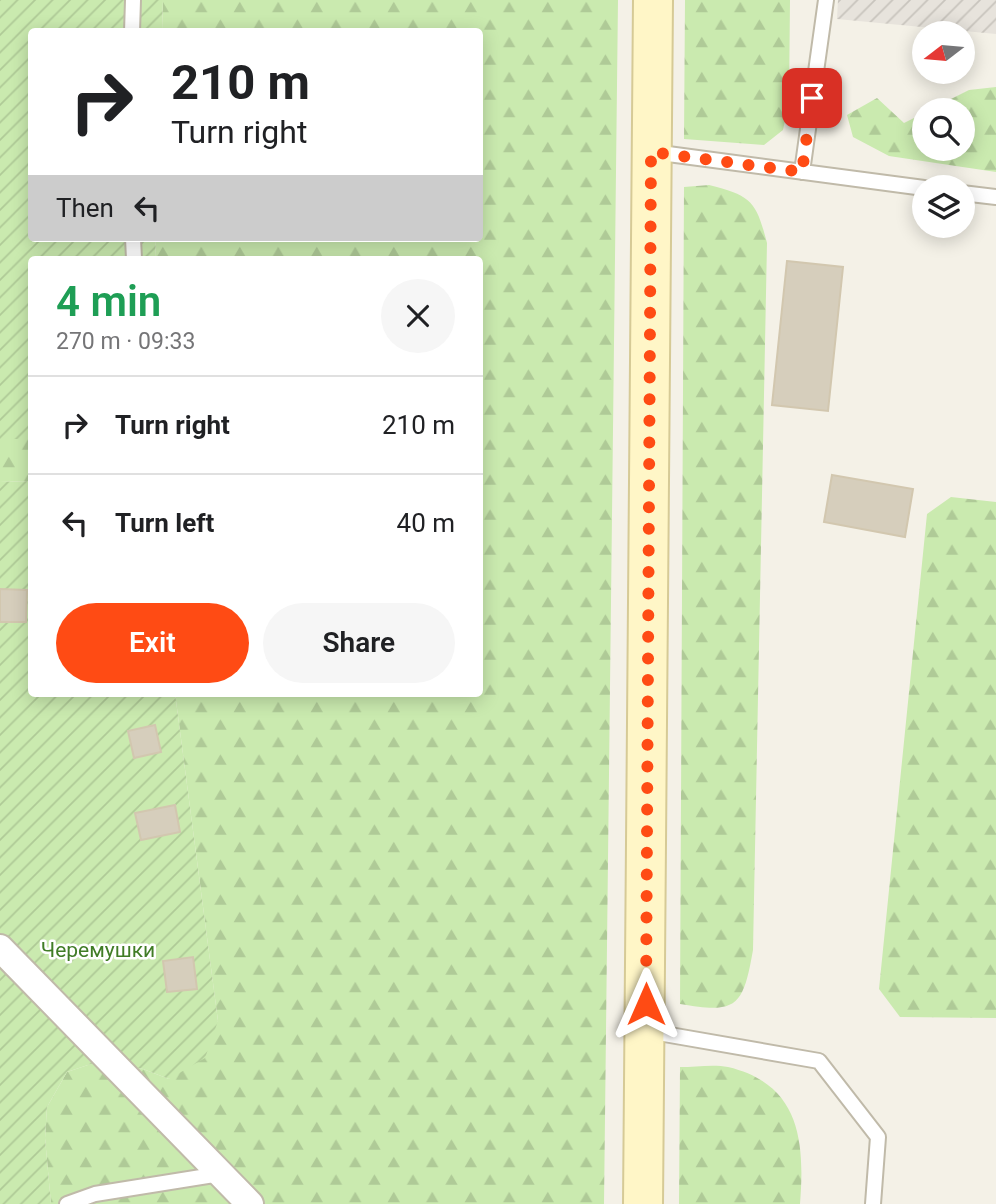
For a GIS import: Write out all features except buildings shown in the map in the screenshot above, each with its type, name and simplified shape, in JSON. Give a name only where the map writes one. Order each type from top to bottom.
[{"type":"main road","points":[[643,1204],[653,0]]},
{"type":"street","points":[[0,948],[250,1204]]},
{"type":"lane","points":[[132,28],[133,0]]},
{"type":"lane","points":[[802,172],[826,0]]},
{"type":"lane","points":[[651,152],[912,186]]},
{"type":"lane","points":[[975,195],[996,197]]},
{"type":"lane","points":[[646,1031],[818,1060],[878,1137],[873,1204]]},
{"type":"lane","points":[[67,1204],[94,1194],[220,1174]]},
{"type":"shaded area","points":[[838,0],[996,0],[996,34],[975,32],[975,21],[912,21],[912,26],[837,19]]},
{"type":"green space","points":[[0,0],[163,0],[162,28],[28,28],[28,242],[156,242],[155,256],[28,256],[28,439],[0,439]]},
{"type":"green space","points":[[163,0],[618,0],[604,1204],[51,1204],[45,1138],[47,1107],[67,1072],[100,1061],[143,1069],[169,1079],[218,1021],[176,697],[483,697],[483,256],[155,256],[156,242],[483,242],[483,28],[162,28]]},
{"type":"green space","points":[[685,0],[790,0],[789,101],[783,130],[764,145],[684,139]]},
{"type":"green space","points":[[996,87],[996,172],[922,161],[975,161],[975,98],[953,98],[969,90]]},
{"type":"green space","points":[[877,98],[904,123],[912,119],[912,159],[889,156],[853,137],[847,115]]},
{"type":"green space","points":[[709,185],[735,193],[750,202],[759,218],[767,243],[753,950],[741,995],[726,1006],[714,1008],[680,1004],[684,187]]},
{"type":"green space","points":[[0,439],[28,439],[28,481],[0,482]]},
{"type":"green space","name":"Черемушки","points":[[28,481],[28,697],[176,697],[218,1021],[205,1058],[169,1079],[143,1069],[100,1061],[67,1072],[47,1107],[45,1138],[51,1204],[0,1204],[0,482]]},
{"type":"green space","points":[[951,497],[996,502],[996,1018],[900,1017],[879,989],[927,514]]},
{"type":"green space","points":[[680,1067],[728,1067],[752,1075],[784,1101],[793,1118],[798,1137],[801,1158],[800,1204],[679,1204]]},
{"type":"route","points":[[646,1004],[651,152],[802,172],[812,98]]}]
